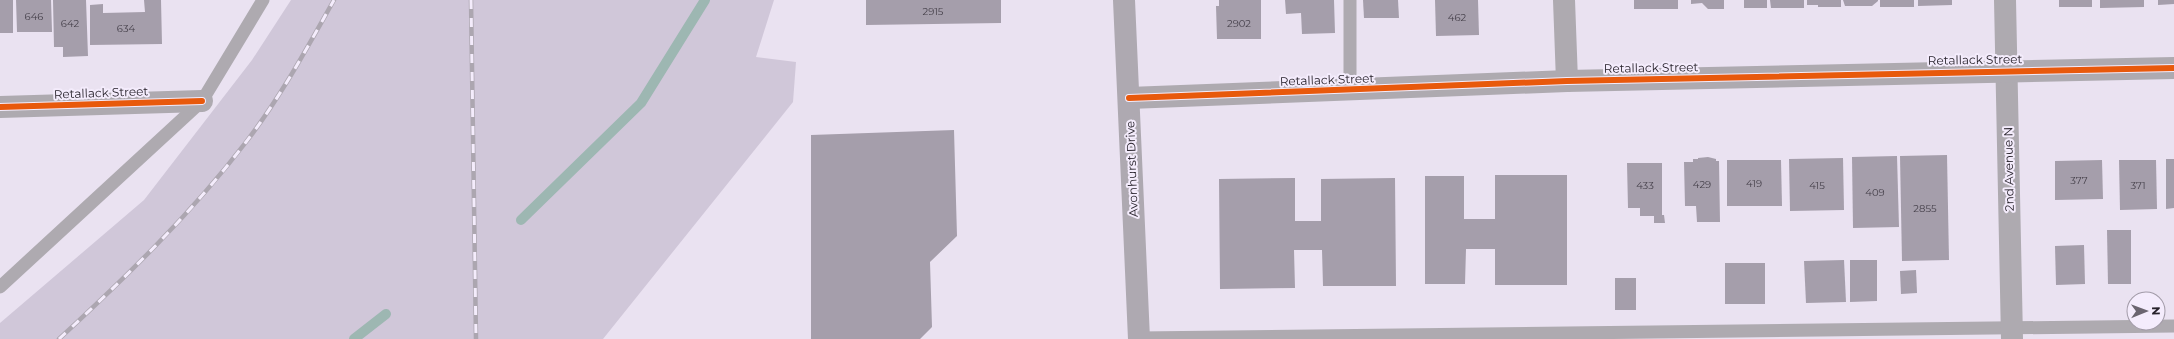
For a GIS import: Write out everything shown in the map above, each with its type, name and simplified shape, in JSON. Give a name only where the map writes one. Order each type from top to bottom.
[{"type":"street","name":"Avonhurst Drive","points":[[1124,0],[1139,338]]},
{"type":"street","points":[[1564,0],[1567,81]]},
{"type":"street","name":"2nd Avenue N","points":[[2006,0],[2012,334]]},
{"type":"street","name":"Retallack Street","points":[[1129,98],[1350,91],[1567,81],[2007,70],[2174,68]]},
{"type":"street","name":"Retallack Street","points":[[0,107],[202,101]]},
{"type":"lane","points":[[0,287],[202,101],[262,0]]},
{"type":"lane","points":[[1350,0],[1350,91]]},
{"type":"lane","points":[[1139,338],[2012,334],[2174,326]]},
{"type":"shaded area","points":[[291,0],[774,0],[756,57],[796,62],[793,102],[603,339],[0,339],[0,323],[144,200],[252,60]]},
{"type":"building","points":[[0,0],[13,0],[13,33],[0,33]]},
{"type":"building","points":[[16,0],[51,0],[52,32],[17,32]]},
{"type":"building","points":[[53,0],[86,0],[88,56],[63,57],[63,47],[54,47]]},
{"type":"building","points":[[144,0],[161,0],[162,44],[90,45],[90,5],[103,4],[103,13],[145,12]]},
{"type":"building","points":[[866,0],[1001,0],[1001,23],[866,25]]},
{"type":"building","points":[[1219,0],[1261,0],[1261,39],[1217,39],[1216,6],[1219,6]]},
{"type":"building","points":[[1285,0],[1334,0],[1335,33],[1302,34],[1301,13],[1286,14]]},
{"type":"building","points":[[1363,0],[1398,0],[1399,18],[1364,18]]},
{"type":"building","points":[[1435,0],[1478,0],[1479,35],[1436,36]]},
{"type":"building","points":[[1634,0],[1678,0],[1678,9],[1634,9]]},
{"type":"building","points":[[1691,0],[1724,0],[1724,9],[1708,9],[1702,3],[1691,4]]},
{"type":"building","points":[[1744,0],[1767,0],[1767,8],[1744,8]]},
{"type":"building","points":[[1770,0],[1804,0],[1804,8],[1771,8]]},
{"type":"building","points":[[1807,0],[1841,0],[1841,7],[1818,7],[1818,5],[1807,5]]},
{"type":"building","points":[[1843,0],[1878,1],[1872,6],[1845,6]]},
{"type":"building","points":[[1880,0],[1914,0],[1914,7],[1880,7]]},
{"type":"building","points":[[1918,0],[1952,0],[1952,5],[1918,6]]},
{"type":"building","points":[[2059,0],[2092,0],[2092,7],[2059,7]]},
{"type":"building","points":[[2100,0],[2144,0],[2144,7],[2100,8]]},
{"type":"building","points":[[2158,0],[2174,0],[2174,4],[2158,5]]},
{"type":"building","points":[[954,130],[957,236],[930,262],[932,327],[920,339],[811,339],[811,135]]},
{"type":"building","points":[[1947,155],[1949,260],[1902,261],[1900,156]]},
{"type":"building","points":[[1897,156],[1899,227],[1853,228],[1852,157]]},
{"type":"building","points":[[1708,157],[1719,161],[1720,222],[1697,222],[1696,206],[1685,206],[1684,162],[1693,162],[1693,159]]},
{"type":"building","points":[[1843,158],[1844,210],[1790,211],[1789,159]]},
{"type":"building","points":[[2166,159],[2174,159],[2174,208],[2166,209]]},
{"type":"building","points":[[1727,160],[1781,160],[1782,206],[1727,206]]},
{"type":"building","points":[[2102,160],[2103,199],[2055,200],[2055,161]]},
{"type":"building","points":[[2119,160],[2156,160],[2157,209],[2120,210]]},
{"type":"building","points":[[1627,163],[1662,163],[1662,215],[1664,215],[1665,223],[1654,223],[1654,216],[1640,216],[1640,208],[1628,208]]},
{"type":"building","points":[[1495,175],[1567,175],[1567,285],[1495,285],[1495,249],[1466,249],[1465,284],[1425,284],[1425,176],[1464,176],[1464,219],[1495,219]]},
{"type":"building","points":[[1295,178],[1295,221],[1321,221],[1321,179],[1395,178],[1396,286],[1323,286],[1322,250],[1294,250],[1295,288],[1220,289],[1219,179]]},
{"type":"building","points":[[2107,230],[2131,230],[2131,284],[2108,284]]},
{"type":"building","points":[[2084,245],[2085,284],[2056,285],[2055,246]]},
{"type":"building","points":[[1844,260],[1846,302],[1806,303],[1804,261]]},
{"type":"building","points":[[1850,260],[1877,260],[1877,301],[1850,302]]},
{"type":"building","points":[[1725,263],[1765,263],[1765,304],[1725,304]]},
{"type":"building","points":[[1916,270],[1917,293],[1901,294],[1900,271]]},
{"type":"building","points":[[1615,278],[1636,278],[1636,310],[1615,310]]},
{"type":"waterway","points":[[521,220],[641,103],[705,0]]},
{"type":"waterway","points":[[354,339],[386,314]]},
{"type":"railway","points":[[59,339],[157,244],[225,169],[270,108],[293,72],[334,0]]},
{"type":"railway","points":[[471,0],[476,339]]},
{"type":"cycle path","points":[[1129,98],[1567,81],[2174,68]]},
{"type":"cycle path","points":[[0,107],[202,101]]}]
